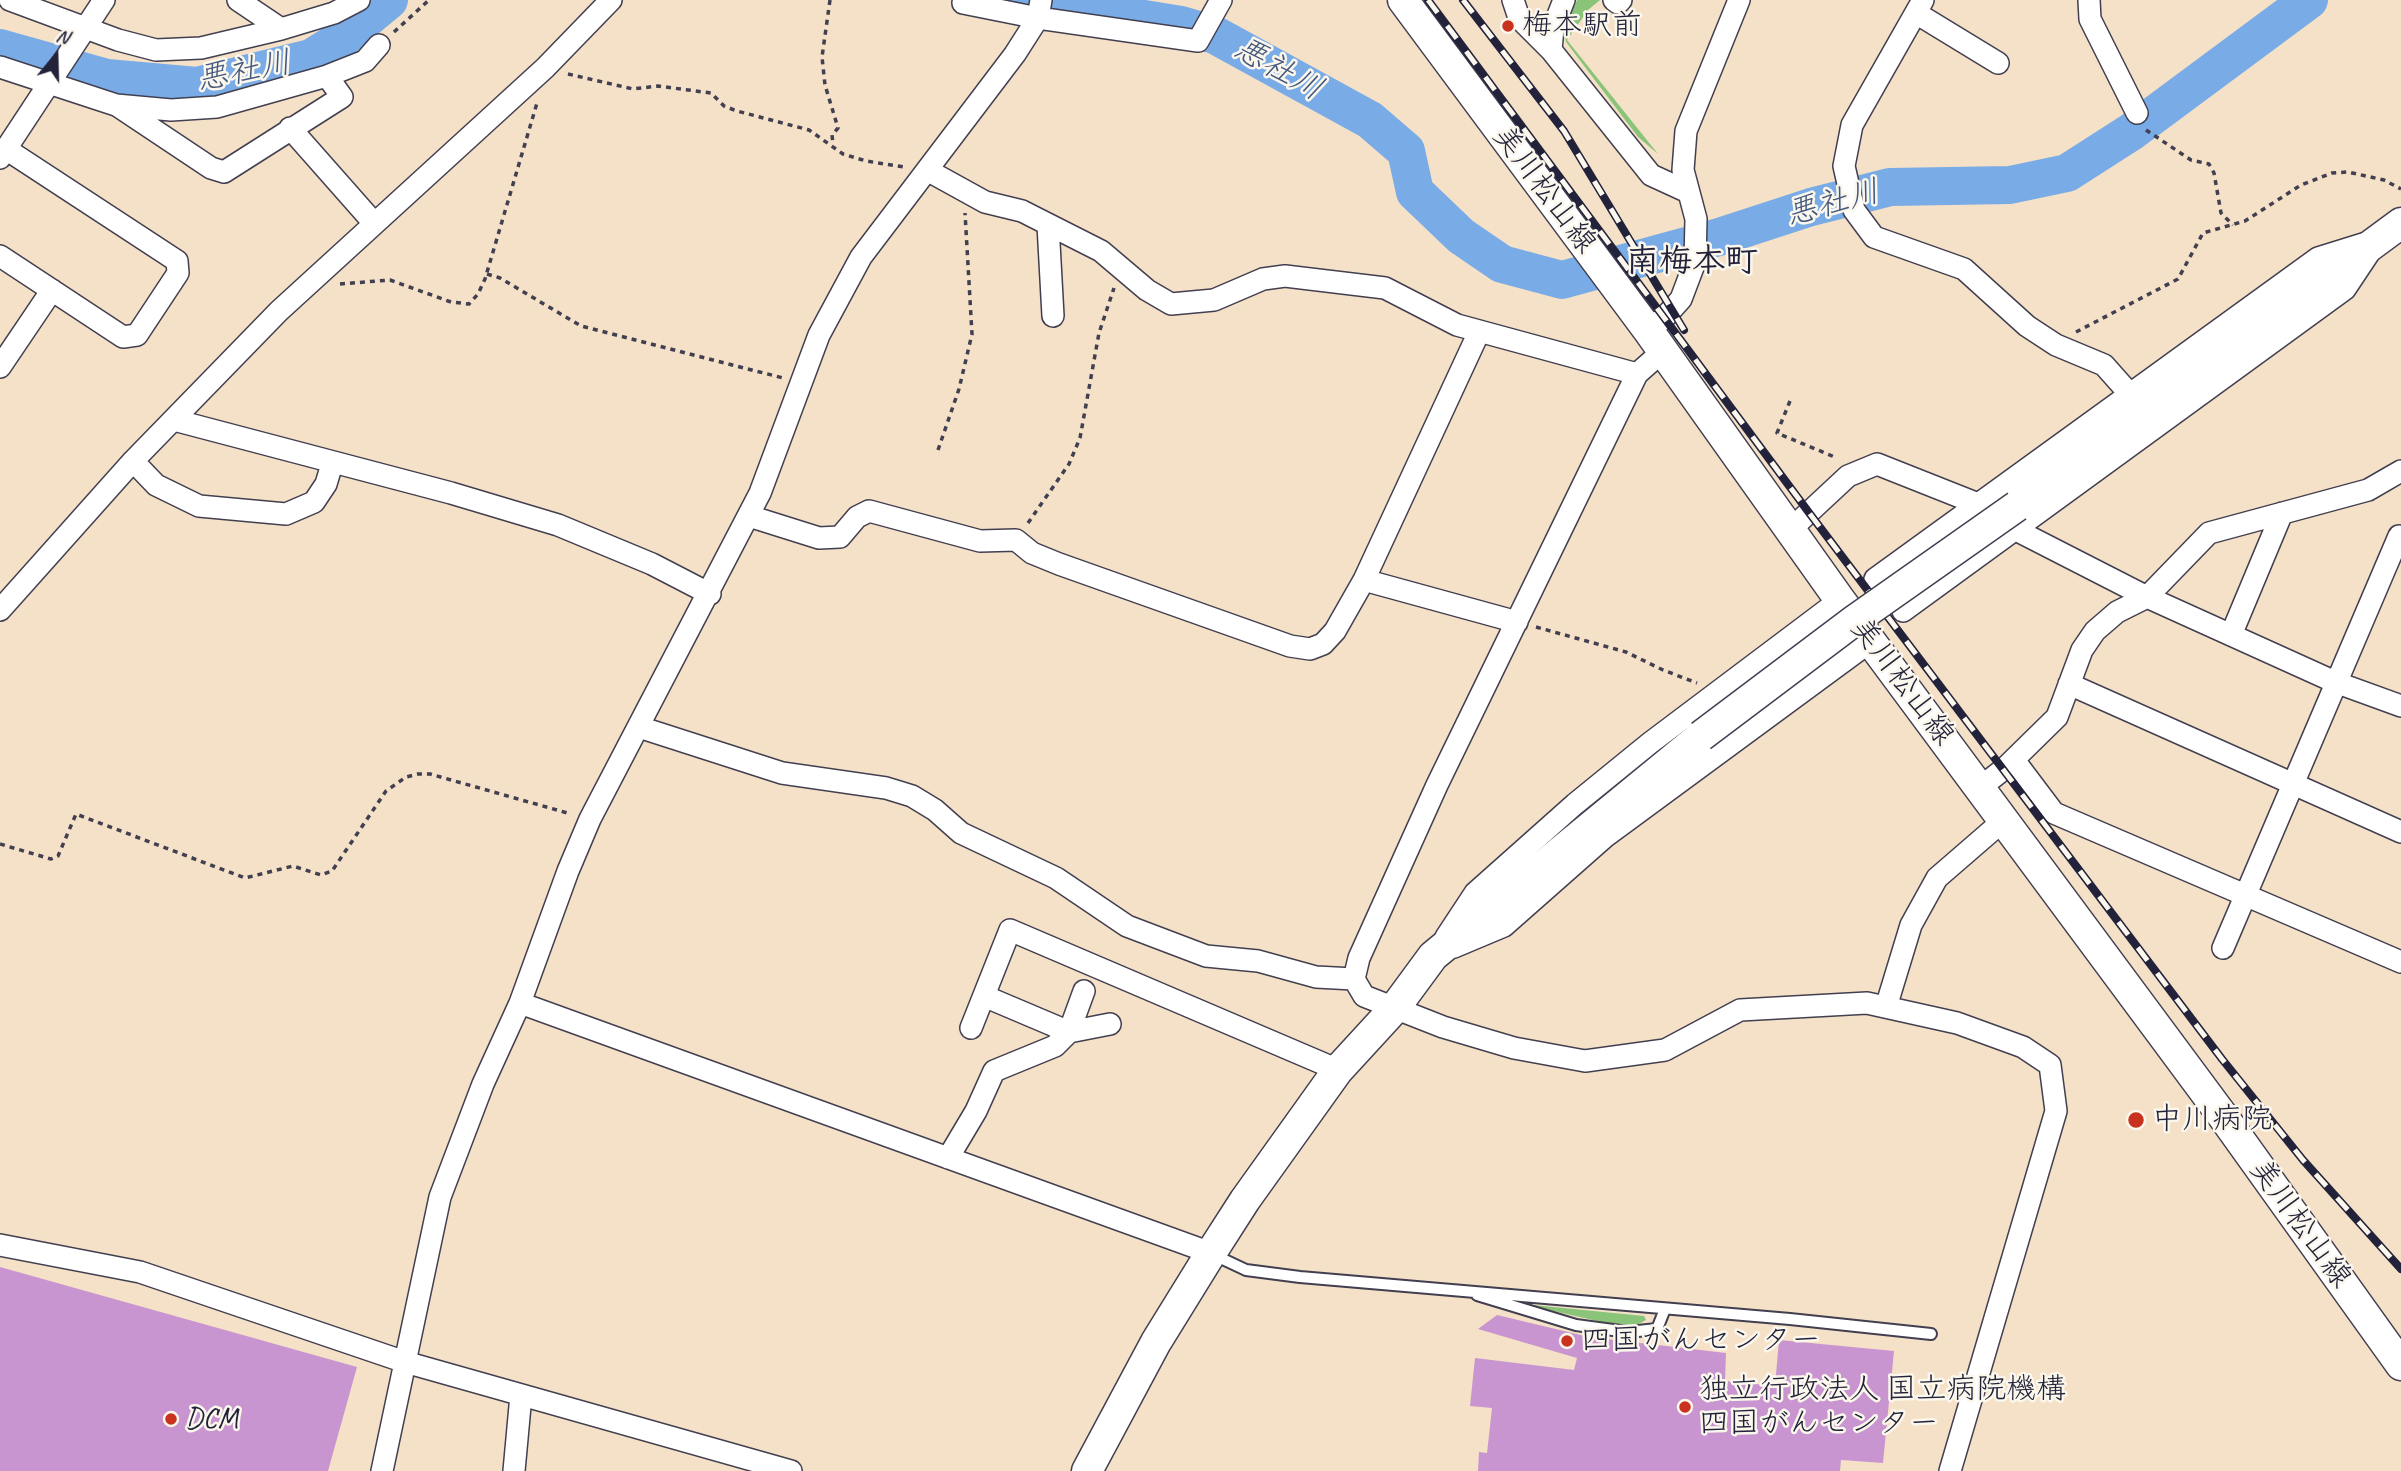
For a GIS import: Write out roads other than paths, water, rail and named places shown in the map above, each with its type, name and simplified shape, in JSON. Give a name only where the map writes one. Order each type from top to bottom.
[{"type":"street","points":[[10,0],[83,32],[156,50],[201,48],[281,29],[334,13],[359,0]]},
{"type":"street","points":[[0,256],[124,337],[137,335],[178,273],[177,261],[3,153],[104,0]]},
{"type":"street","points":[[237,0],[281,29]]},
{"type":"street","points":[[0,610],[133,461],[306,286],[373,222],[545,68],[611,0]]},
{"type":"street","points":[[963,3],[1040,10],[1198,41],[1221,0]]},
{"type":"street","name":"美川松山線","points":[[1403,0],[1656,340],[1840,600],[2222,1115],[2401,1365]]},
{"type":"street","points":[[1513,0],[1519,18],[1551,50],[1651,174],[1688,192]]},
{"type":"street","points":[[1551,50],[1553,28],[1564,0]]},
{"type":"street","points":[[1614,0],[1618,3],[1621,0]]},
{"type":"street","points":[[2089,0],[2090,19],[2137,113]]},
{"type":"street","points":[[1735,1],[1686,131],[1683,170],[1696,219],[1695,262],[1681,299],[1637,374],[1437,785],[1359,958],[1354,979],[1364,996],[1394,1009],[1514,1048],[1586,1061],[1665,1050],[1740,1010],[1867,1003],[1968,1027],[2023,1047],[2050,1065],[2056,1111],[1950,1471]]},
{"type":"street","points":[[1998,64],[1920,7],[1852,125],[1845,178],[1854,210],[1874,237],[1964,269],[2027,326],[2056,345],[2104,365],[2128,393]]},
{"type":"street","points":[[382,1471],[440,1197],[483,1084],[520,1003],[590,819],[710,594],[748,516],[819,335],[861,257],[927,170],[1040,10]]},
{"type":"street","points":[[116,105],[171,110],[217,107],[327,76],[365,61],[379,45]]},
{"type":"street","points":[[0,66],[51,78],[116,105],[211,169],[224,172],[342,97],[327,76]]},
{"type":"street","points":[[290,128],[373,222]]},
{"type":"street","points":[[927,170],[985,202],[1022,211],[1101,251],[1123,271],[1171,304],[1213,300],[1262,279],[1285,276],[1385,288],[1457,326],[1637,374]]},
{"type":"street","points":[[1048,225],[1052,316]]},
{"type":"street","points":[[1875,579],[2128,393],[2318,258],[2390,231]]},
{"type":"street","points":[[1903,611],[1948,579],[2016,518],[2390,231]]},
{"type":"street","points":[[0,366],[52,290]]},
{"type":"street","points":[[748,516],[819,538],[840,537],[857,517],[869,511],[980,541],[1016,540],[1032,553],[1059,564],[1290,646],[1310,649],[1324,644],[1364,580],[1479,332]]},
{"type":"street","points":[[174,420],[332,464],[451,493],[558,525],[652,564],[710,594]]},
{"type":"street","points":[[133,461],[156,485],[199,506],[286,514],[314,502],[326,484],[332,464]]},
{"type":"street","points":[[1790,530],[1848,476],[1861,468],[1877,464],[2016,518],[2147,597],[2335,682],[2401,706]]},
{"type":"street","points":[[1981,787],[2014,760],[2057,717],[2082,650],[2095,632],[2117,612],[2147,597],[2209,533],[2368,491],[2401,471]]},
{"type":"street","points":[[2231,635],[2282,513]]},
{"type":"street","points":[[1433,956],[1701,736],[1855,620],[2016,518]]},
{"type":"street","points":[[2223,948],[2399,536]]},
{"type":"street","points":[[1923,544],[1919,566],[1931,578],[1948,579]]},
{"type":"street","points":[[1364,580],[1517,622]]},
{"type":"street","points":[[1087,1471],[1156,1342],[1245,1200],[1338,1070],[1394,1009],[1475,893],[1575,804],[1650,743],[1840,600]]},
{"type":"street","points":[[1433,956],[1504,926],[1606,836],[1871,641]]},
{"type":"street","points":[[2069,684],[2401,832]]},
{"type":"street","points":[[639,727],[782,773],[886,788],[912,796],[935,810],[961,834],[1056,878],[1127,926],[1206,956],[1258,961],[1316,977],[1354,979]]},
{"type":"street","points":[[2014,760],[2054,813],[2401,961]]},
{"type":"street","points":[[1886,1007],[1910,925],[1937,878],[2004,820]]},
{"type":"street","points":[[971,1028],[1010,930],[1338,1070]]},
{"type":"street","points":[[948,1158],[981,1102],[994,1071],[1055,1046],[1069,1032],[1084,991]]},
{"type":"street","points":[[984,996],[1069,1032],[1110,1024]]},
{"type":"street","points":[[520,1003],[1211,1253]]},
{"type":"street","points":[[0,1245],[140,1272],[405,1362],[791,1471]]},
{"type":"street","points":[[514,1471],[521,1395]]},
{"type":"lane","points":[[1211,1253],[1246,1270],[1931,1334]]},
{"type":"lane","points":[[1461,1289],[1516,1309],[1576,1325],[1628,1332],[1657,1329],[1665,1308]]},
{"type":"waterway","name":"悪社川","points":[[0,48],[107,78],[197,86],[311,58],[343,38],[389,0]]},
{"type":"waterway","name":"悪社川","points":[[1028,0],[1181,25],[1215,35],[1370,120],[1406,151],[1415,192],[1461,236],[1502,264],[1562,280],[1719,237],[1811,207],[1890,187],[2010,185],[2067,173],[2131,132],[2309,0]]},
{"type":"railway","points":[[1428,0],[1810,514],[2222,1059],[2303,1160],[2401,1269]]},
{"type":"railway","points":[[1463,0],[1564,131],[1684,330]]},
{"type":"place","name":"梅本駅前","points":[[1508,26]]},
{"type":"place","name":"中川病院","points":[[2136,1120]]},
{"type":"place","name":"四国がんセンター","points":[[1567,1341]]},
{"type":"place","name":"独立行政法人 国立病院機構 四国がんセンター","points":[[1685,1407]]},
{"type":"place","name":"DCM","points":[[171,1419]]},
{"type":"district","name":"南梅本町","points":[[1692,262]]}]
